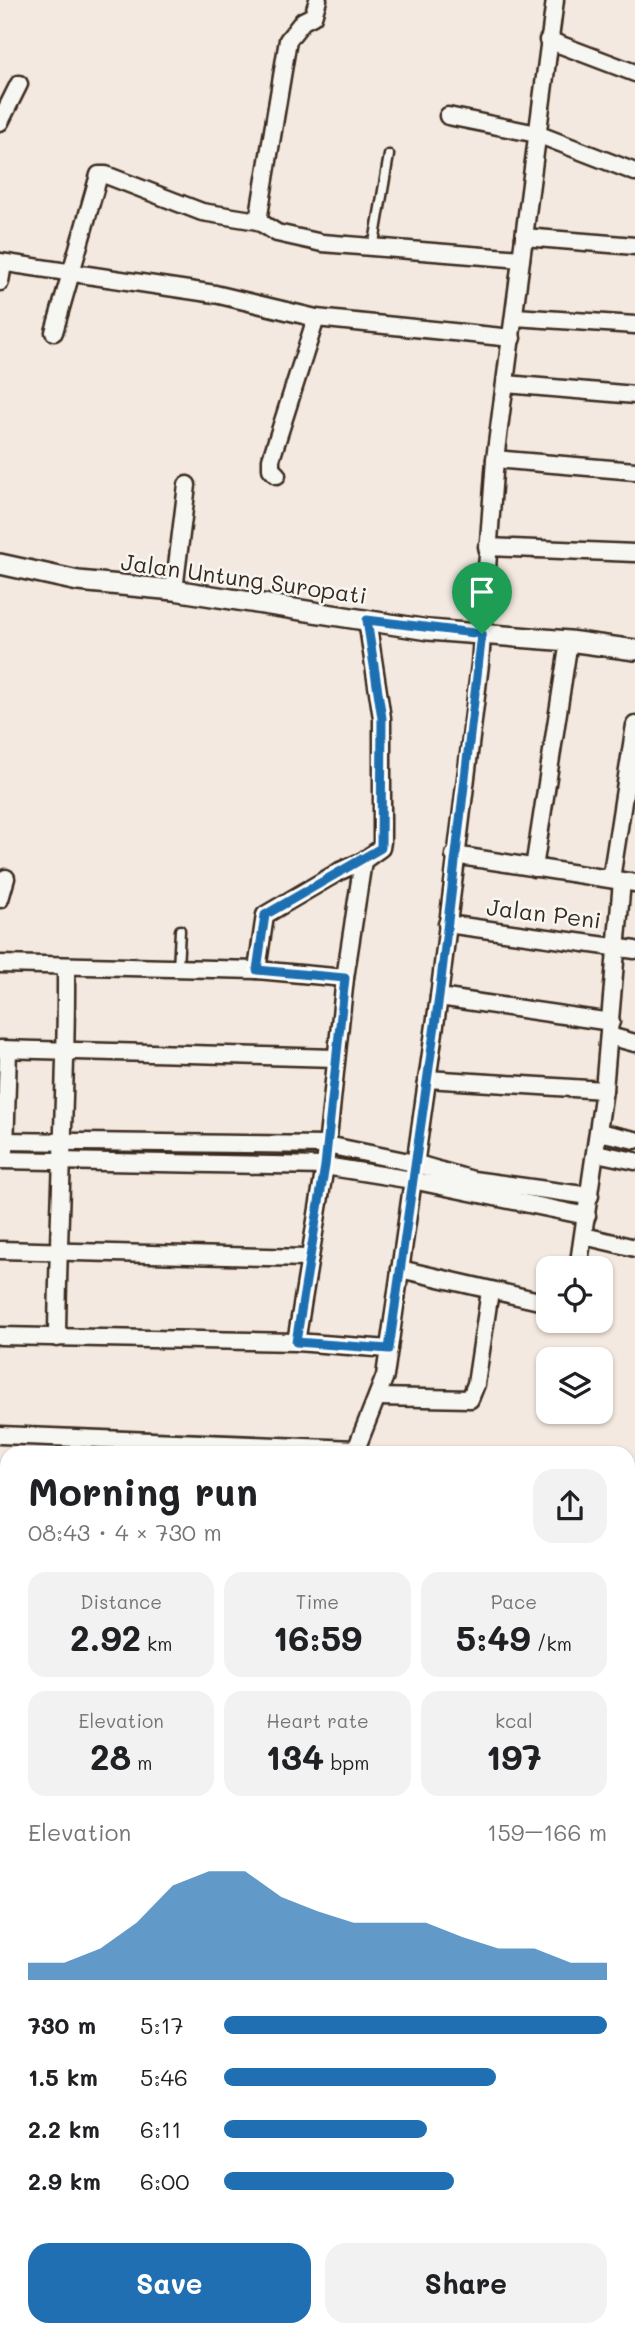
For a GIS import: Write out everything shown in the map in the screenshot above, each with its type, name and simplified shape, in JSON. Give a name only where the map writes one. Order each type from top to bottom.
[{"type":"street","points":[[358,1446],[385,1376],[439,997],[482,634],[495,459],[555,0]]},
{"type":"street","points":[[258,221],[288,40],[316,7]]},
{"type":"street","points":[[547,47],[635,73]]},
{"type":"street","points":[[0,121],[19,84]]},
{"type":"street","points":[[449,116],[537,134],[635,172]]},
{"type":"street","points":[[54,332],[99,175],[106,174],[212,215],[258,221],[276,233],[322,243],[521,259]]},
{"type":"street","points":[[524,236],[635,246]]},
{"type":"street","points":[[0,282],[2,263],[73,271],[215,294],[316,318],[512,338]]},
{"type":"street","points":[[514,317],[635,325]]},
{"type":"street","points":[[277,475],[271,469],[271,459],[316,318]]},
{"type":"street","points":[[506,384],[635,396]]},
{"type":"street","points":[[495,459],[635,471]]},
{"type":"street","points":[[174,590],[187,485]]},
{"type":"street","points":[[487,547],[635,553]]},
{"type":"street","name":"Jalan Untung Suropati","points":[[0,564],[78,581],[174,590],[367,620],[635,650]]},
{"type":"street","points":[[257,970],[265,915],[340,871],[363,861],[381,848],[384,763],[382,718],[367,620]]},
{"type":"street","points":[[534,868],[569,641]]},
{"type":"street","points":[[580,1256],[604,1090],[635,724]]},
{"type":"street","points":[[454,855],[623,881]]},
{"type":"street","points":[[296,1342],[307,1258],[325,1166],[345,978],[363,861]]},
{"type":"street","points":[[0,899],[6,878]]},
{"type":"street","name":"Jalan Peni","points":[[447,924],[617,945],[635,950]]},
{"type":"street","points":[[0,964],[257,970],[345,978]]},
{"type":"street","points":[[57,1338],[58,1251],[65,1142],[66,966]]},
{"type":"street","points":[[439,997],[610,1029],[635,1043]]},
{"type":"street","points":[[336,1058],[66,1049],[4,1050],[3,1161],[325,1166],[413,1171]]},
{"type":"street","points":[[427,1079],[604,1090]]},
{"type":"street","points":[[599,1132],[635,1140]]},
{"type":"street","points":[[3,1141],[327,1145],[413,1171],[587,1216]]},
{"type":"street","points":[[596,1153],[635,1161]]},
{"type":"street","points":[[472,1187],[590,1196]]},
{"type":"street","points":[[584,1236],[635,1248]]},
{"type":"street","points":[[0,1250],[307,1258]]},
{"type":"street","points":[[400,1269],[536,1301]]},
{"type":"street","points":[[378,1397],[470,1399],[476,1384],[490,1291]]},
{"type":"street","points":[[0,1336],[296,1342],[389,1349]]},
{"type":"street","points":[[0,1435],[192,1446]]},
{"type":"lane","points":[[373,249],[389,155]]},
{"type":"lane","points":[[178,969],[180,930]]},
{"type":"route","points":[[367,620],[428,630],[482,634],[439,997],[389,1349],[296,1342],[307,1258],[325,1166],[345,978],[257,970],[263,918],[268,912],[363,861],[381,848],[384,763],[382,718],[367,620]]}]
